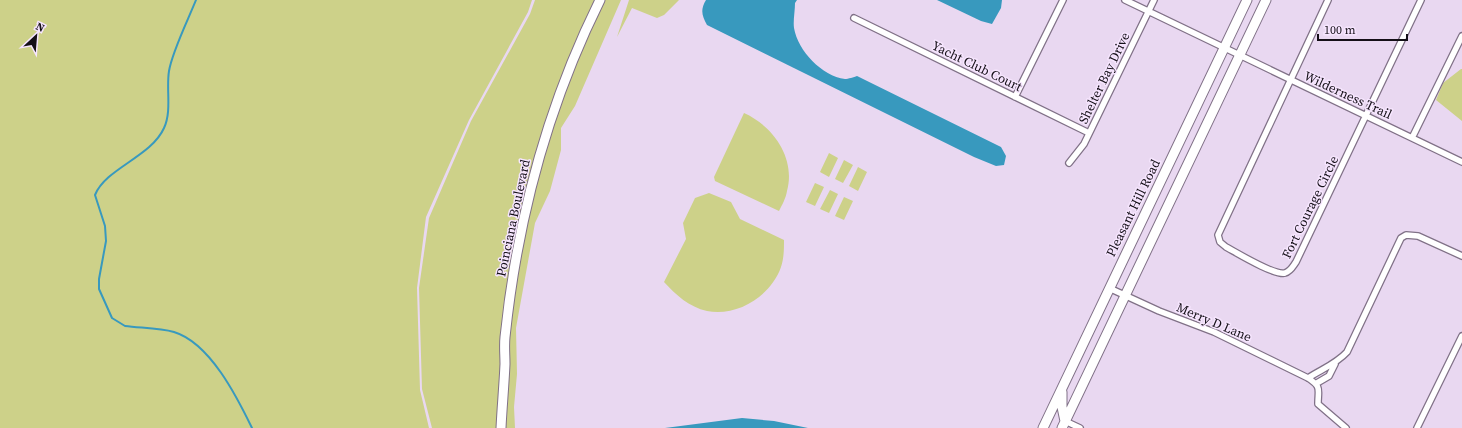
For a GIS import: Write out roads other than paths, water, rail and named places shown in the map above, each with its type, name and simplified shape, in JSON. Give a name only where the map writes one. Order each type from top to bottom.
[{"type":"main road","name":"Poinciana Boulevard","points":[[501,428],[505,338],[516,262],[531,184],[551,119],[586,28],[600,0]]},
{"type":"main road","name":"Pleasant Hill Road","points":[[1043,428],[1247,0]]},
{"type":"main road","points":[[1063,424],[1266,0]]},
{"type":"main road","points":[[1063,386],[1063,424]]},
{"type":"street","points":[[1015,97],[1063,0]]},
{"type":"street","name":"Wilderness Trail","points":[[1124,0],[1462,162]]},
{"type":"street","name":"Shelter Bay Drive","points":[[1069,163],[1084,144],[1154,0]]},
{"type":"street","points":[[1290,80],[1328,0]]},
{"type":"street","points":[[1366,116],[1421,0]]},
{"type":"street","name":"Yacht Club Court","points":[[854,18],[1089,133]]},
{"type":"street","points":[[1412,138],[1462,36]]},
{"type":"street","name":"Fort Courage Circle","points":[[1290,80],[1218,235],[1220,242],[1226,247],[1275,272],[1284,273],[1291,269],[1296,262],[1366,116]]},
{"type":"street","points":[[1346,428],[1318,404],[1320,390],[1317,384],[1329,376],[1335,364],[1347,352],[1401,238],[1411,234],[1462,256]]},
{"type":"street","name":"Merry D Lane","points":[[1109,288],[1214,332],[1308,378],[1317,384]]},
{"type":"street","points":[[1417,428],[1462,336]]},
{"type":"street","points":[[1308,378],[1323,368],[1335,364]]},
{"type":"street","points":[[1063,424],[1080,428]]},
{"type":"water","points":[[706,0],[797,0],[795,3],[794,22],[796,37],[812,61],[820,68],[836,77],[845,79],[857,76],[1001,147],[1006,156],[1004,165],[996,166],[974,157],[707,25],[702,13]]},
{"type":"water","points":[[937,0],[1002,0],[1001,8],[992,24],[981,21]]},
{"type":"water","points":[[742,418],[774,421],[808,428],[665,428]]},
{"type":"waterway","points":[[196,0],[171,63],[168,78],[168,114],[164,128],[158,138],[149,147],[109,177],[95,195],[105,226],[106,241],[99,279],[99,289],[112,318],[125,326],[174,332],[187,338],[199,347],[221,372],[239,401],[252,428]]}]
